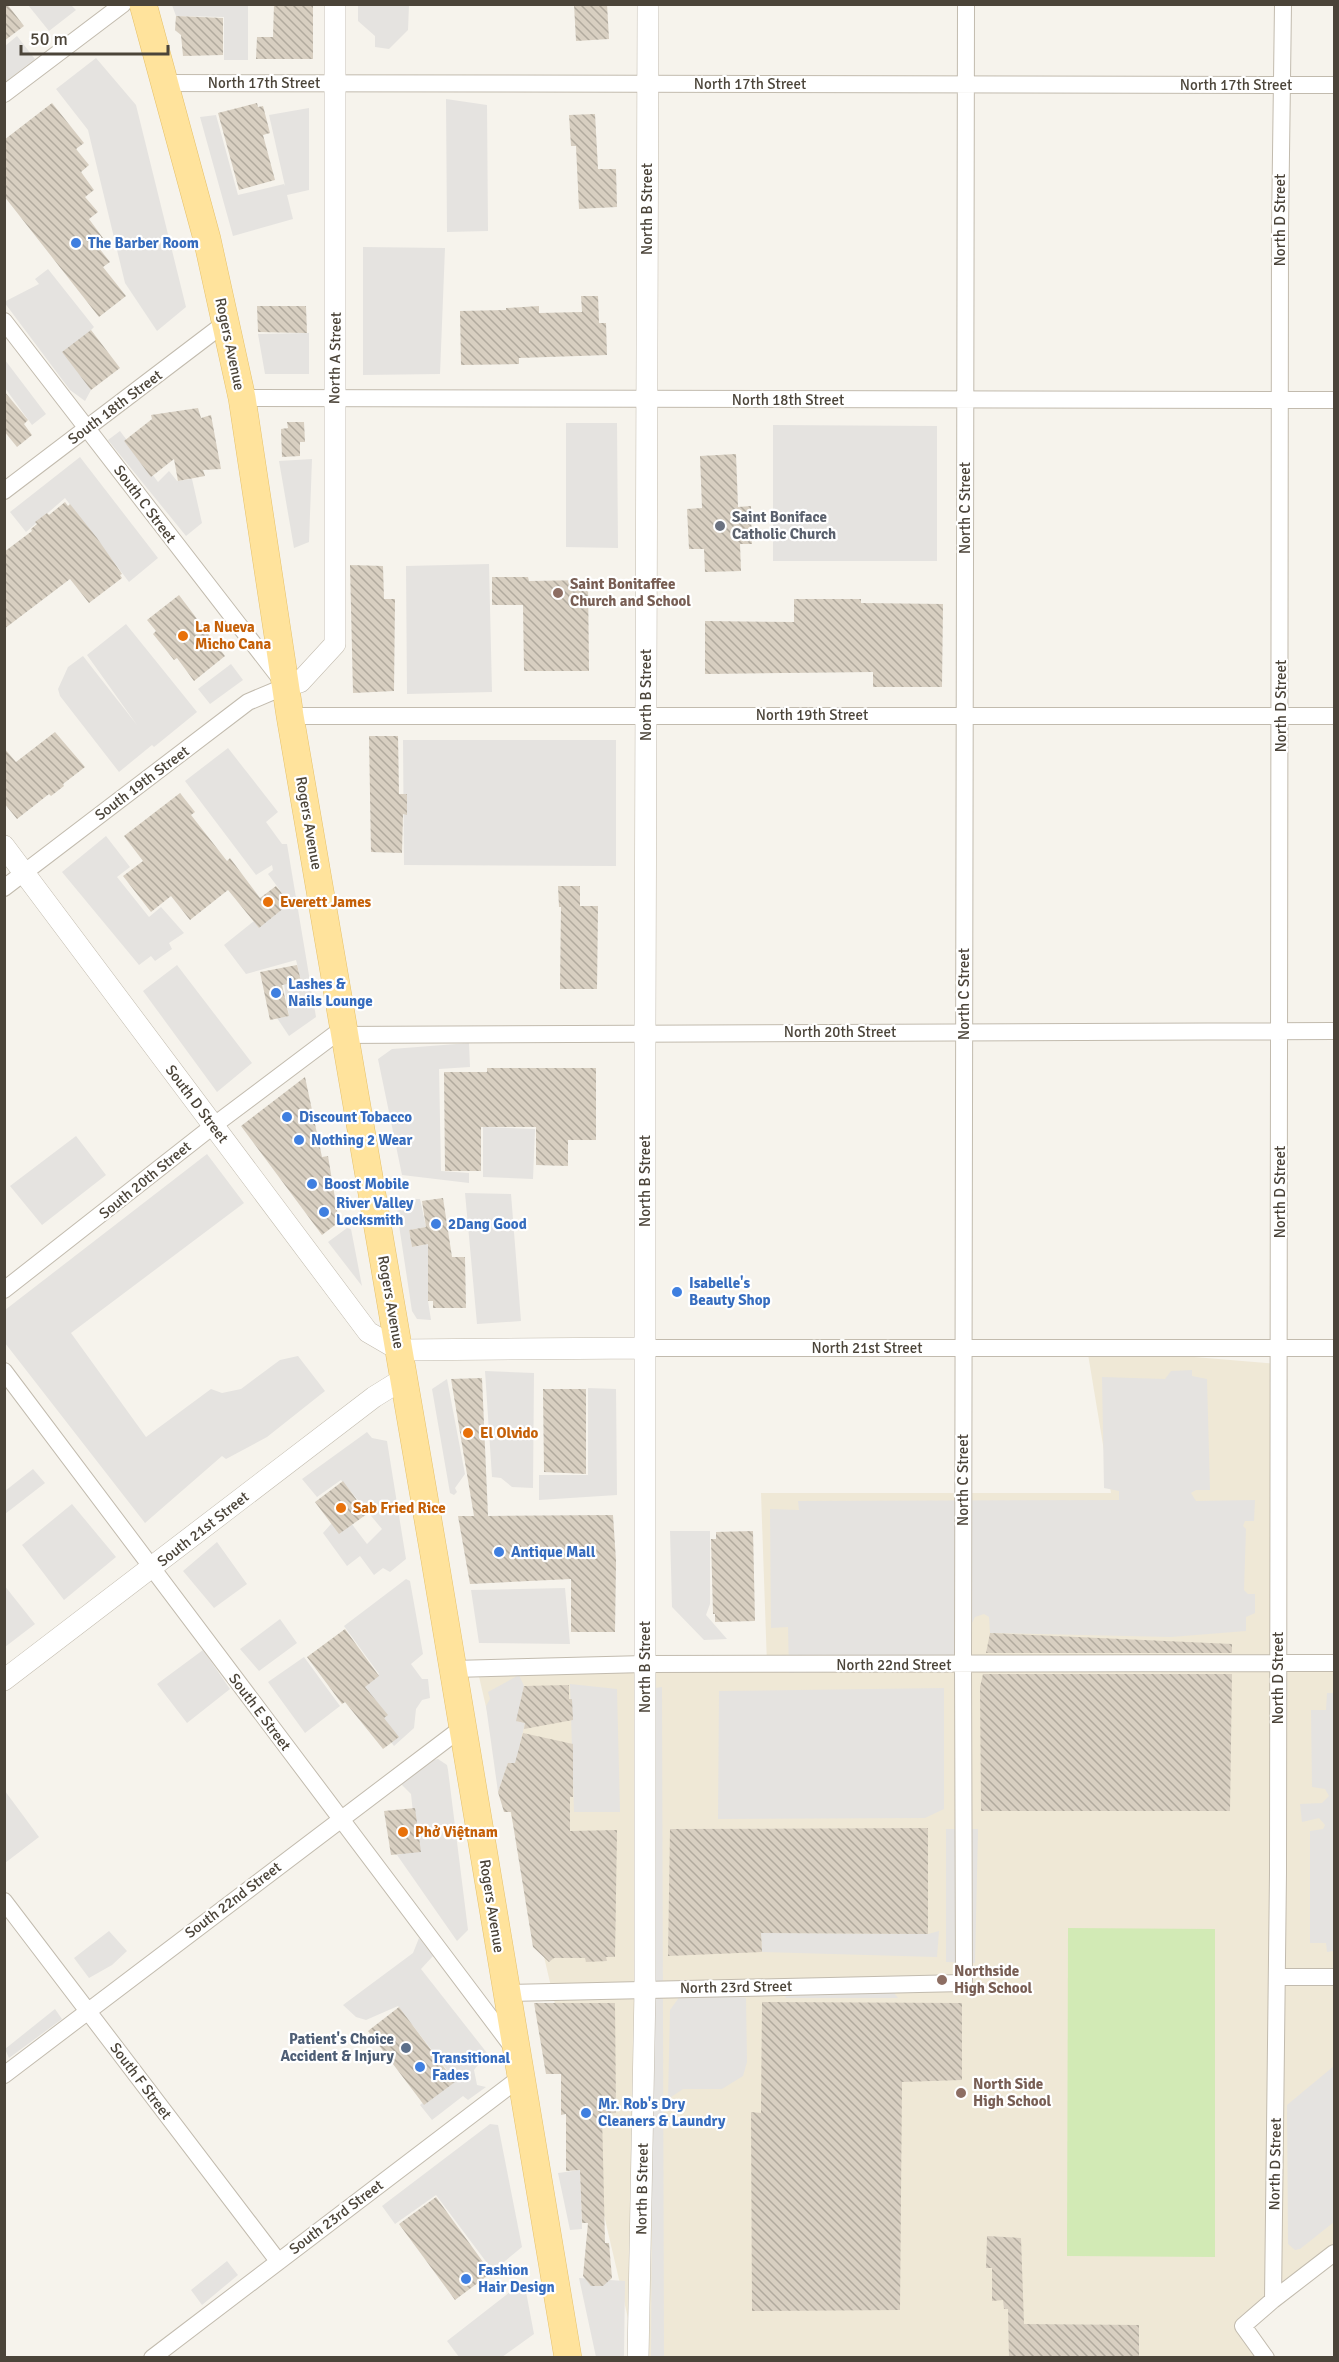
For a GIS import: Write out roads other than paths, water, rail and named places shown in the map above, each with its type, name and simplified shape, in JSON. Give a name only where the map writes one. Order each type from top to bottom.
[{"type":"main road","name":"Rogers Avenue","points":[[143,4],[207,239],[242,398],[290,716],[568,2358]]},
{"type":"street","points":[[4,94],[123,4]]},
{"type":"street","name":"North A Street","points":[[286,686],[300,682],[335,644],[335,4]]},
{"type":"street","name":"North B Street","points":[[638,2358],[645,1990],[648,4]]},
{"type":"street","name":"North C Street","points":[[964,1983],[966,4]]},
{"type":"street","name":"North D Street","points":[[1273,2300],[1277,1977],[1283,4]]},
{"type":"street","name":"North 17th Street","points":[[165,83],[1335,85]]},
{"type":"street","name":"South C Street","points":[[4,321],[286,686]]},
{"type":"street","name":"South 18th Street","points":[[4,491],[225,322]]},
{"type":"street","name":"North 18th Street","points":[[242,398],[1335,400]]},
{"type":"street","name":"South 19th Street","points":[[4,888],[248,702],[286,686]]},
{"type":"street","name":"North 19th Street","points":[[290,716],[1335,716]]},
{"type":"street","name":"South D Street","points":[[4,846],[368,1332],[399,1350]]},
{"type":"street","name":"North 20th Street","points":[[345,1034],[1335,1031]]},
{"type":"street","name":"South 20th Street","points":[[4,1290],[213,1126],[334,1035],[345,1034]]},
{"type":"street","name":"North 21st Street","points":[[399,1350],[1335,1348]]},
{"type":"street","name":"South E Street","points":[[4,1371],[341,1821],[519,2065]]},
{"type":"street","name":"South 21st Street","points":[[4,1680],[374,1397],[403,1379]]},
{"type":"street","name":"North 22nd Street","points":[[453,1669],[645,1664],[1335,1663]]},
{"type":"street","name":"South 22nd Street","points":[[4,2075],[463,1728]]},
{"type":"street","name":"South F Street","points":[[4,1901],[278,2261]]},
{"type":"street","points":[[1277,1977],[1335,1977]]},
{"type":"street","name":"North 23rd Street","points":[[507,1993],[964,1983]]},
{"type":"street","name":"South 23rd Street","points":[[152,2358],[278,2261],[519,2065]]},
{"type":"street","points":[[1266,2358],[1243,2326],[1335,2253]]},
{"type":"place","name":"The Barber Room","points":[[76,243]]},
{"type":"place","name":"Saint Boniface Catholic Church","points":[[720,526]]},
{"type":"place","name":"Saint Bonitaffee Church and School","points":[[558,593]]},
{"type":"place","name":"La Nueva Micho Cana","points":[[183,636]]},
{"type":"place","name":"Everett James","points":[[268,902]]},
{"type":"place","name":"Lashes & Nails Lounge","points":[[276,993]]},
{"type":"place","name":"Discount Tobacco","points":[[287,1117]]},
{"type":"place","name":"Nothing 2 Wear","points":[[299,1140]]},
{"type":"place","name":"Boost Mobile","points":[[312,1184]]},
{"type":"place","name":"River Valley Locksmith","points":[[324,1212]]},
{"type":"place","name":"2Dang Good","points":[[436,1224]]},
{"type":"place","name":"Isabelle's Beauty Shop","points":[[677,1292]]},
{"type":"place","name":"El Olvido","points":[[468,1433]]},
{"type":"place","name":"Sab Fried Rice","points":[[341,1508]]},
{"type":"place","name":"Antique Mall","points":[[499,1552]]},
{"type":"place","name":"Phở Việtnam","points":[[403,1832]]},
{"type":"place","name":"Northside High School","points":[[942,1980]]},
{"type":"place","name":"Patient's Choice Accident & Injury","points":[[406,2048]]},
{"type":"place","name":"Transitional Fades","points":[[420,2067]]},
{"type":"place","name":"North Side High School","points":[[961,2093]]},
{"type":"place","name":"Mr. Rob's Dry Cleaners & Laundry","points":[[586,2113]]},
{"type":"place","name":"Fashion Hair Design","points":[[466,2279]]}]
